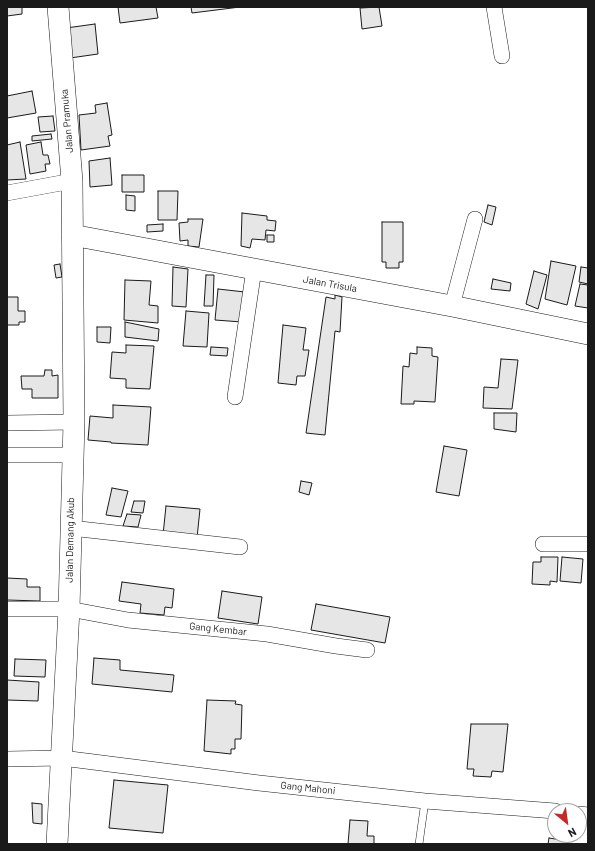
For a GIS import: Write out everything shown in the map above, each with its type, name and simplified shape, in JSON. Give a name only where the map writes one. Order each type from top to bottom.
[{"type":"street","name":"Jalan Pramuka","points":[[58,7],[72,181],[72,235]]},
{"type":"street","points":[[494,7],[502,56]]},
{"type":"street","points":[[7,192],[72,181]]},
{"type":"street","points":[[452,306],[475,219]]},
{"type":"street","name":"Jalan Trisula","points":[[72,235],[452,306],[588,334]]},
{"type":"street","name":"Jalan Demang Akub","points":[[57,844],[69,609],[74,422],[72,235]]},
{"type":"street","points":[[236,397],[254,269]]},
{"type":"street","points":[[7,423],[74,422]]},
{"type":"street","points":[[7,455],[72,456]]},
{"type":"street","points":[[70,528],[240,547]]},
{"type":"street","points":[[543,544],[588,544]]},
{"type":"street","name":"Gang Kembar","points":[[7,609],[69,609],[128,620],[267,634],[367,650]]},
{"type":"street","name":"Gang Mahoni","points":[[7,759],[62,758],[259,783],[425,801],[547,810]]},
{"type":"lane","points":[[419,844],[425,801]]},
{"type":"building","points":[[7,7],[22,7],[22,14],[7,16]]},
{"type":"building","points":[[118,7],[156,7],[158,18],[120,23]]},
{"type":"building","points":[[191,7],[240,7],[192,13]]},
{"type":"building","points":[[379,7],[382,26],[362,29],[360,8]]},
{"type":"building","points":[[95,24],[98,54],[70,58],[66,28]]},
{"type":"building","points":[[32,91],[36,113],[7,118],[7,96]]},
{"type":"building","points":[[107,103],[112,135],[108,136],[110,146],[81,150],[79,115],[96,113],[95,105]]},
{"type":"building","points":[[53,116],[55,131],[40,132],[38,117]]},
{"type":"building","points":[[51,134],[52,139],[32,141],[32,136]]},
{"type":"building","points":[[20,142],[26,179],[7,180],[7,145]]},
{"type":"building","points":[[41,142],[43,155],[48,155],[50,164],[45,164],[46,171],[30,174],[26,145]]},
{"type":"building","points":[[110,158],[112,185],[90,187],[89,161]]},
{"type":"building","points":[[122,175],[144,175],[144,192],[122,192]]},
{"type":"building","points":[[158,191],[178,191],[177,220],[158,220]]},
{"type":"building","points":[[126,195],[135,196],[135,211],[126,210]]},
{"type":"building","points":[[488,205],[496,207],[492,225],[484,222]]},
{"type":"building","points":[[242,213],[267,216],[267,220],[276,221],[275,231],[266,230],[265,240],[252,239],[250,248],[241,246]]},
{"type":"building","points":[[188,219],[203,219],[199,247],[188,246],[188,240],[180,241],[179,223],[188,222]]},
{"type":"building","points":[[382,222],[403,222],[403,262],[399,262],[399,268],[386,268],[386,262],[382,262]]},
{"type":"building","points":[[163,224],[163,231],[147,232],[147,225]]},
{"type":"building","points":[[267,235],[274,235],[274,242],[267,242]]},
{"type":"building","points":[[551,261],[576,266],[567,305],[545,299]]},
{"type":"building","points":[[60,264],[62,277],[56,278],[54,265]]},
{"type":"building","points":[[173,267],[188,269],[186,307],[172,306]]},
{"type":"building","points":[[581,267],[588,268],[588,284],[579,282]]},
{"type":"building","points":[[534,271],[547,275],[538,309],[526,304]]},
{"type":"building","points":[[206,275],[214,275],[213,306],[204,306]]},
{"type":"building","points":[[493,279],[511,283],[510,291],[491,289]]},
{"type":"building","points":[[125,280],[151,281],[149,305],[158,306],[158,323],[124,320]]},
{"type":"building","points":[[580,284],[588,285],[588,308],[575,306]]},
{"type":"building","points":[[218,289],[245,292],[242,322],[215,320]]},
{"type":"building","points":[[335,295],[342,297],[340,332],[335,331],[325,435],[306,433],[326,297],[335,299]]},
{"type":"building","points":[[7,297],[18,297],[18,311],[25,311],[25,322],[19,322],[19,325],[7,325]]},
{"type":"building","points":[[186,311],[209,313],[207,347],[183,346]]},
{"type":"building","points":[[125,322],[159,329],[158,341],[125,337]]},
{"type":"building","points":[[283,325],[306,328],[303,350],[309,350],[305,376],[297,376],[296,385],[278,383]]},
{"type":"building","points":[[97,327],[111,327],[110,343],[97,342]]},
{"type":"building","points":[[126,345],[154,346],[150,389],[126,388],[126,379],[110,378],[112,352],[126,353]]},
{"type":"building","points":[[211,347],[228,348],[227,356],[210,355]]},
{"type":"building","points":[[417,347],[432,348],[432,356],[438,357],[435,402],[414,401],[414,404],[401,404],[403,366],[409,367],[410,353],[417,354]]},
{"type":"building","points":[[501,359],[518,360],[512,409],[483,408],[484,387],[498,388]]},
{"type":"building","points":[[45,370],[52,370],[52,376],[58,375],[58,398],[32,398],[32,389],[22,389],[21,376],[44,376]]},
{"type":"building","points":[[113,405],[151,407],[148,445],[88,440],[90,416],[113,418]]},
{"type":"building","points":[[494,413],[517,413],[516,432],[494,429]]},
{"type":"building","points":[[444,446],[467,450],[459,496],[436,492]]},
{"type":"building","points":[[301,481],[312,483],[309,495],[299,492]]},
{"type":"building","points":[[112,488],[128,491],[121,517],[106,515]]},
{"type":"building","points":[[134,501],[145,501],[143,513],[131,512]]},
{"type":"building","points":[[166,506],[200,509],[197,538],[163,535]]},
{"type":"building","points":[[127,514],[141,515],[138,527],[123,526]]},
{"type":"building","points":[[541,557],[558,557],[557,582],[550,581],[550,585],[532,584],[533,562],[541,562]]},
{"type":"building","points":[[562,557],[583,559],[581,583],[560,581]]},
{"type":"building","points":[[7,578],[27,579],[27,587],[40,587],[40,601],[7,600]]},
{"type":"building","points":[[122,582],[174,589],[172,608],[165,607],[164,615],[140,613],[141,604],[119,601]]},
{"type":"building","points":[[222,591],[262,597],[258,624],[218,618]]},
{"type":"building","points":[[316,604],[390,617],[385,643],[311,630]]},
{"type":"building","points":[[94,658],[120,660],[120,670],[174,675],[172,692],[92,684]]},
{"type":"building","points":[[15,659],[46,660],[45,677],[14,676]]},
{"type":"building","points":[[7,680],[39,682],[38,701],[7,700]]},
{"type":"building","points":[[207,700],[236,701],[235,704],[242,705],[241,739],[235,739],[235,749],[231,749],[231,754],[204,751]]},
{"type":"building","points":[[471,724],[508,724],[503,772],[492,771],[491,777],[473,776],[474,769],[467,769]]},
{"type":"building","points":[[114,780],[168,785],[163,833],[109,828]]},
{"type":"building","points":[[32,803],[42,804],[42,824],[33,823]]},
{"type":"building","points":[[350,820],[368,821],[367,836],[374,836],[374,844],[348,844]]},
{"type":"building","points":[[548,843],[568,843],[568,844]]}]
